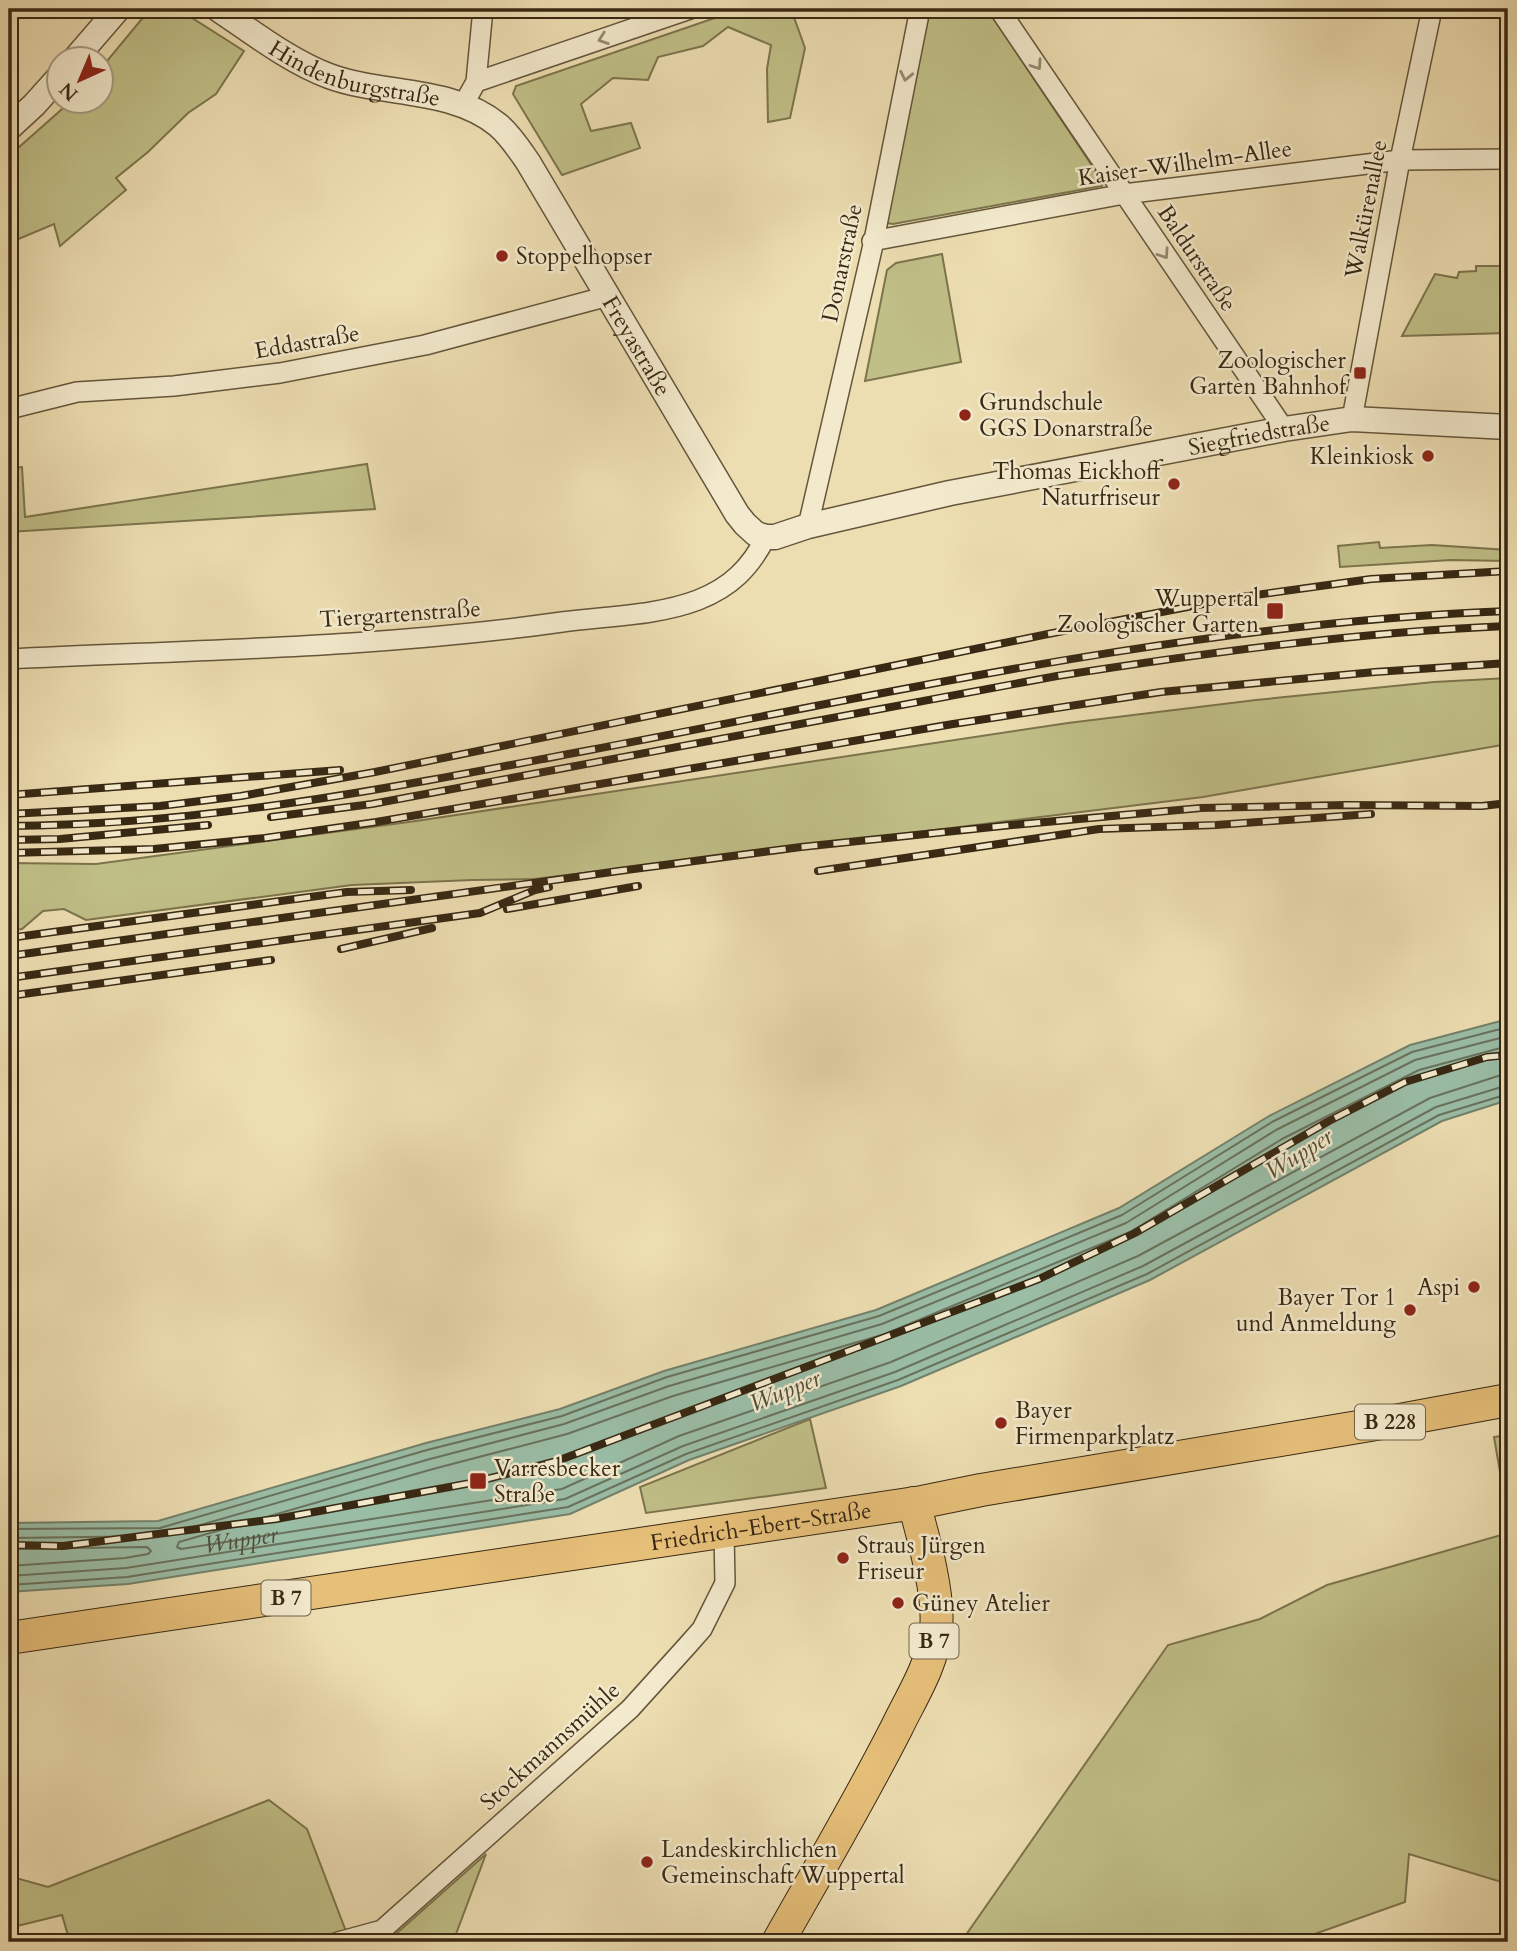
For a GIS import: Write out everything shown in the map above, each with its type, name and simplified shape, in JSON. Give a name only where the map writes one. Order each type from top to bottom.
[{"type":"main road","name":"Friedrich-Ebert-Straße","points":[[9,1638],[914,1503],[1065,1475],[1395,1422],[1508,1400]]},
{"type":"main road","name":"B 7","points":[[778,1942],[875,1769],[929,1664],[936,1629],[936,1609],[925,1543],[914,1503]]},
{"type":"street","points":[[86,46],[118,9]]},
{"type":"street","name":"Hindenburgstraße","points":[[218,9],[326,75],[374,89],[463,105]]},
{"type":"street","points":[[463,105],[476,82],[484,9]]},
{"type":"street","points":[[476,82],[691,9]]},
{"type":"street","name":"Donarstraße","points":[[808,526],[872,241],[920,9]]},
{"type":"street","name":"Baldurstraße","points":[[999,9],[1284,429]]},
{"type":"street","name":"Walkürenallee","points":[[1352,419],[1400,160],[1432,9]]},
{"type":"street","points":[[9,128],[46,92]]},
{"type":"street","name":"Freyastraße","points":[[463,105],[482,113],[514,141],[737,514],[756,534],[766,537]]},
{"type":"street","name":"Kaiser-Wilhelm-Allee","points":[[872,241],[1124,194],[1400,160],[1508,159]]},
{"type":"street","name":"Eddastraße","points":[[9,409],[77,392],[174,386],[280,373],[425,345],[608,296]]},
{"type":"street","name":"Siegfriedstraße","points":[[766,537],[775,537],[808,526],[950,492],[1284,429],[1352,419],[1508,427]]},
{"type":"street","name":"Tiergartenstraße","points":[[9,659],[371,641],[495,631],[663,609],[700,599],[731,581],[754,560],[766,537]]},
{"type":"street","name":"Stockmannsmühle","points":[[338,1942],[382,1930],[629,1709],[702,1629],[725,1583],[724,1532]]},
{"type":"shaded area","points":[[150,9],[178,9],[244,51],[216,94],[188,113],[148,152],[116,178],[126,190],[60,246],[54,224],[9,243],[9,156],[54,116],[116,116],[116,50]]},
{"type":"shaded area","points":[[741,9],[791,9],[805,48],[790,118],[768,122],[767,69],[771,45],[728,27],[703,46],[658,57],[648,80],[613,78],[581,104],[591,131],[631,123],[640,148],[562,175],[513,94],[516,86]]},
{"type":"shaded area","points":[[930,9],[987,9],[1103,182],[1102,186],[887,223],[885,217]]},
{"type":"shaded area","points":[[942,254],[961,362],[865,381],[887,270],[896,263]]},
{"type":"shaded area","points":[[1476,266],[1508,266],[1508,333],[1402,336],[1435,274],[1457,278],[1459,272],[1476,271]]},
{"type":"shaded area","points":[[367,464],[375,509],[9,532],[9,468],[22,467],[25,517]]},
{"type":"shaded area","points":[[1379,542],[1380,548],[1432,545],[1508,550],[1508,561],[1451,560],[1340,567],[1338,546]]},
{"type":"shaded area","points":[[1508,678],[1508,744],[1203,797],[535,879],[352,885],[86,920],[64,909],[43,911],[22,929],[9,931],[9,863],[96,864],[416,821],[1068,723],[1256,700],[1434,682]]},
{"type":"shaded area","points":[[810,1419],[826,1488],[646,1513],[640,1487]]},
{"type":"shaded area","points":[[1508,1435],[1508,1518],[1494,1437]]},
{"type":"shaded area","points":[[1508,1533],[1508,1884],[1409,1854],[1405,1902],[1292,1942],[961,1942],[1168,1645],[1260,1619],[1327,1585]]},
{"type":"shaded area","points":[[269,1800],[307,1829],[350,1942],[70,1942],[62,1915],[9,1928],[9,1876],[48,1887]]},
{"type":"shaded area","points":[[486,1854],[453,1942],[383,1942],[397,1933]]},
{"type":"water","name":"Wupper","points":[[1508,1019],[1508,1100],[1442,1121],[1150,1280],[901,1386],[689,1460],[570,1514],[128,1584],[9,1592],[9,1523],[158,1521],[426,1443],[560,1409],[664,1371],[876,1310],[1119,1208],[1269,1116],[1410,1045]]},
{"type":"railway","points":[[9,814],[160,806],[241,796],[375,772],[1234,598],[1371,579],[1508,571]]},
{"type":"railway","points":[[9,826],[156,819],[301,802],[1046,663],[1276,630],[1392,618],[1508,611]]},
{"type":"railway","points":[[271,817],[372,804],[1057,676],[1282,645],[1395,633],[1508,626]]},
{"type":"railway","points":[[9,853],[154,849],[265,838],[1161,692],[1375,672],[1508,663]]},
{"type":"railway","points":[[9,795],[340,770]]},
{"type":"railway","points":[[9,956],[801,847],[1012,825],[1201,808],[1482,806],[1508,803]]},
{"type":"railway","points":[[818,871],[1099,829],[1216,825],[1371,814]]},
{"type":"railway","points":[[9,840],[60,839],[208,825]]},
{"type":"railway","points":[[507,909],[638,886]]},
{"type":"railway","points":[[9,978],[480,913],[535,890],[549,887]]},
{"type":"railway","points":[[9,938],[347,892],[411,890]]},
{"type":"railway","points":[[341,949],[432,928]]},
{"type":"railway","points":[[9,996],[271,960]]},
{"type":"railway","points":[[9,1545],[63,1546],[276,1519],[471,1483],[557,1461],[1039,1279],[1135,1233],[1329,1121],[1405,1082],[1487,1057],[1508,1055]]},
{"type":"place","name":"Stoppelhopser","points":[[502,256]]},
{"type":"place","name":"Zoologischer Garten Bahnhof","points":[[1360,373]]},
{"type":"place","name":"Grundschule GGS Donarstraße","points":[[965,415]]},
{"type":"place","name":"Kleinkiosk","points":[[1428,456]]},
{"type":"place","name":"Thomas Eickhoff Naturfriseur","points":[[1174,484]]},
{"type":"place","name":"Wuppertal Zoologischer Garten","points":[[1275,611]]},
{"type":"place","name":"Aspi","points":[[1474,1287]]},
{"type":"place","name":"Bayer Tor 1 und Anmeldung","points":[[1410,1310]]},
{"type":"place","name":"Bayer Firmenparkplatz","points":[[1001,1423]]},
{"type":"place","name":"Varresbecker Straße","points":[[478,1481]]},
{"type":"place","name":"Straus Jürgen Friseur","points":[[843,1558]]},
{"type":"place","name":"Güney Atelier","points":[[898,1603]]},
{"type":"place","name":"Landeskirchlichen Gemeinschaft Wuppertal","points":[[647,1862]]}]
